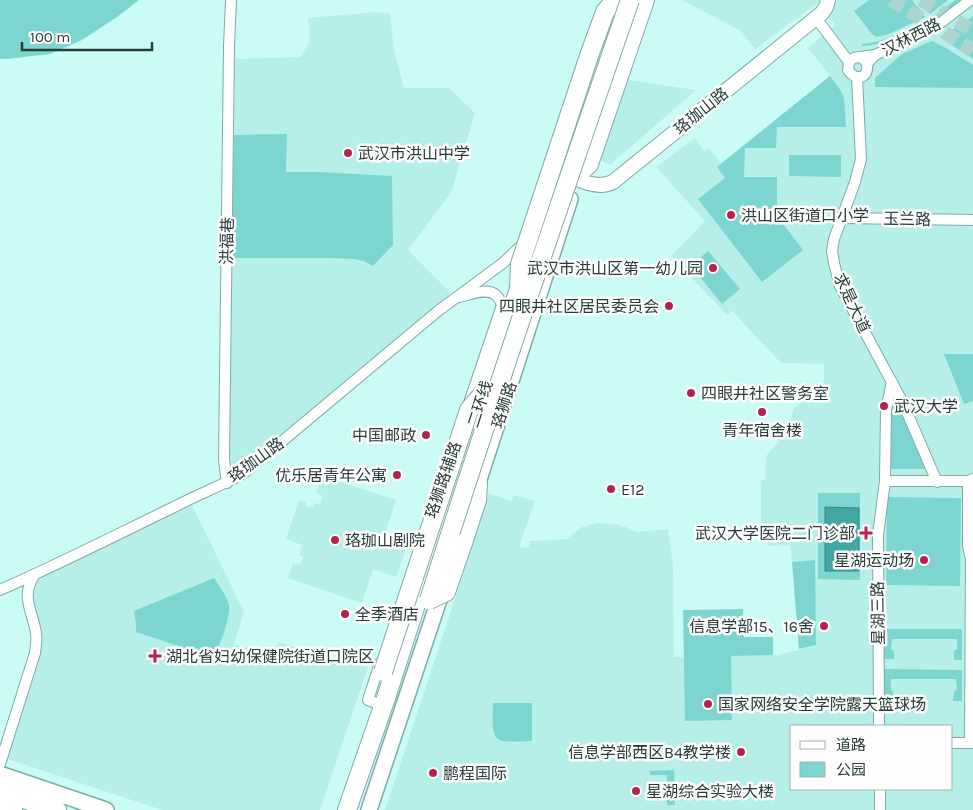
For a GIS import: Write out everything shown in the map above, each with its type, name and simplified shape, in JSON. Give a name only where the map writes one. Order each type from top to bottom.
[{"type":"highway","points":[[519,289],[520,264],[590,53],[604,12],[615,0]]},
{"type":"highway","name":"二环线","points":[[347,810],[386,698],[484,392],[619,0]]},
{"type":"highway","name":"二环线","points":[[359,810],[430,600],[524,310],[630,0]]},
{"type":"highway","points":[[577,177],[589,164],[645,0]]},
{"type":"highway","points":[[379,704],[383,672],[469,410],[484,392]]},
{"type":"highway","points":[[430,600],[446,592],[478,500],[478,484]]},
{"type":"highway","points":[[0,791],[57,810]]},
{"type":"highway","points":[[0,806],[13,810]]},
{"type":"main road","name":"珞狮路","points":[[343,810],[379,704],[505,309],[535,232],[615,0]]},
{"type":"main road","name":"珞狮路","points":[[369,810],[478,484],[577,177],[638,0]]},
{"type":"main road","points":[[0,774],[106,810]]},
{"type":"street","name":"洪福巷","points":[[227,482],[224,460],[229,47],[232,0]]},
{"type":"street","points":[[828,0],[826,7],[817,17],[857,60],[868,69],[863,76],[857,77],[850,72],[848,67],[857,60]]},
{"type":"street","name":"汉林西路","points":[[857,60],[875,56],[930,30],[970,0]]},
{"type":"street","name":"珞珈山路","points":[[577,177],[590,184],[606,185],[613,182],[817,17]]},
{"type":"street","name":"求是大道","points":[[857,77],[861,159],[855,182],[834,239],[832,251],[834,264],[840,286],[892,382],[918,436],[937,482]]},
{"type":"street","name":"玉兰路","points":[[842,218],[973,220]]},
{"type":"street","name":"珞珈山路","points":[[0,590],[227,482],[251,468],[456,298],[503,263],[535,232]]},
{"type":"street","name":"珞珈山路","points":[[456,298],[489,292],[496,295],[505,309]]},
{"type":"street","name":"星湖三路","points":[[879,725],[878,535],[885,481],[886,410],[892,382]]},
{"type":"street","points":[[885,481],[937,482],[971,480],[968,546],[971,559],[972,743],[953,743]]},
{"type":"street","points":[[0,764],[35,653],[36,636],[27,595],[29,585],[35,574]]},
{"type":"street","points":[[876,810],[880,790]]},
{"type":"street","points":[[880,790],[880,810]]},
{"type":"shaded area","points":[[682,0],[820,0],[755,49],[741,31]]},
{"type":"shaded area","name":"武汉大学","points":[[833,0],[973,0],[973,810],[385,810],[489,493],[511,501],[514,495],[535,501],[520,548],[529,547],[529,541],[567,539],[582,527],[597,523],[615,524],[636,532],[668,529],[673,565],[674,657],[779,655],[816,645],[814,560],[792,562],[790,545],[768,546],[761,521],[761,481],[765,480],[766,456],[789,430],[795,407],[800,403],[824,397],[824,364],[781,363],[732,311],[727,315],[671,256],[705,221],[656,167],[695,138],[704,151],[709,148],[721,163],[830,76],[808,48],[835,25],[827,14]]},
{"type":"shaded area","name":"武汉市洪山中学","points":[[376,12],[390,14],[394,50],[404,88],[449,88],[475,113],[452,190],[408,250],[451,293],[232,476],[228,465],[235,59],[301,57],[310,40],[308,18]]},
{"type":"shaded area","points":[[628,80],[696,90],[610,165],[600,160]]},
{"type":"shaded area","name":"珞珈山剧院","points":[[322,476],[396,500],[383,540],[406,548],[402,561],[396,577],[373,569],[362,603],[288,578],[293,563],[300,565],[303,556],[299,555],[302,545],[286,539],[299,500],[306,502],[306,506],[313,508],[315,503],[320,504],[323,496],[316,493]]},
{"type":"shaded area","name":"湖北省妇幼保健院街道口院区","points":[[191,503],[244,612],[234,644],[273,657],[278,642],[368,667],[320,810],[162,810],[7,759],[42,646],[42,636],[32,590],[37,578]]},
{"type":"shaded area","points":[[825,507],[859,508],[859,571],[825,571]]},
{"type":"green space","points":[[0,0],[139,0],[82,40],[50,54],[0,59]]},
{"type":"green space","points":[[869,0],[912,0],[925,17],[889,34],[876,37],[854,11]]},
{"type":"green space","points":[[920,0],[948,0],[930,14]]},
{"type":"green space","points":[[955,0],[961,0],[935,19],[933,17]]},
{"type":"green space","points":[[973,16],[973,59],[940,37]]},
{"type":"green space","points":[[928,20],[929,22],[897,38],[862,46],[862,44],[896,35]]},
{"type":"green space","points":[[932,41],[973,65],[973,88],[875,87],[875,78],[902,54]]},
{"type":"green space","points":[[830,76],[844,98],[846,127],[777,127],[776,148],[745,148],[744,177],[777,177],[777,216],[803,250],[762,282],[698,199],[725,178],[717,167]]},
{"type":"green space","points":[[287,134],[286,172],[392,176],[393,245],[373,266],[364,261],[354,259],[232,258],[234,135]]},
{"type":"green space","points":[[789,155],[841,155],[841,177],[789,176]]},
{"type":"green space","points":[[708,251],[740,289],[722,304],[691,266]]},
{"type":"green space","points":[[944,354],[973,354],[973,401],[964,404]]},
{"type":"green space","points":[[893,389],[929,469],[889,469],[889,410]]},
{"type":"green space","points":[[818,493],[860,493],[860,580],[818,579]]},
{"type":"green space","name":"星湖运动场","points":[[887,497],[961,498],[960,586],[886,585]]},
{"type":"green space","points":[[815,560],[816,645],[799,649],[792,562]]},
{"type":"green space","points":[[214,578],[227,598],[229,605],[227,624],[215,658],[136,632],[134,611]]},
{"type":"green space","points":[[743,609],[744,637],[773,637],[773,655],[731,656],[732,720],[685,721],[683,610]]},
{"type":"green space","points":[[884,629],[962,629],[962,660],[954,660],[954,650],[957,650],[957,639],[892,639],[891,650],[894,650],[894,659],[884,659]]},
{"type":"green space","points":[[884,669],[962,670],[962,701],[953,701],[954,691],[957,690],[956,679],[891,679],[893,700],[884,700]]},
{"type":"green space","points":[[493,703],[532,703],[532,741],[507,741],[497,738],[493,729]]},
{"type":"green space","points":[[674,770],[675,805],[667,805],[667,775],[650,775],[650,771]]},
{"type":"tunnel","points":[[891,0],[973,50]]},
{"type":"tunnel","points":[[921,0],[973,31]]},
{"type":"place","name":"武汉市洪山中学","points":[[348,153]]},
{"type":"place","name":"洪山区街道口小学","points":[[731,215]]},
{"type":"place","name":"武汉市洪山区第一幼儿园","points":[[713,268]]},
{"type":"place","name":"四眼井社区居民委员会","points":[[669,306]]},
{"type":"place","name":"四眼井社区警务室","points":[[691,393]]},
{"type":"place","name":"武汉大学","points":[[884,406]]},
{"type":"place","name":"青年宿舍楼","points":[[762,412]]},
{"type":"place","name":"中国邮政","points":[[426,435]]},
{"type":"place","name":"优乐居青年公寓","points":[[397,475]]},
{"type":"place","name":"E12","points":[[611,489]]},
{"type":"place","name":"武汉大学医院二门诊部","points":[[866,533]]},
{"type":"place","name":"珞珈山剧院","points":[[335,540]]},
{"type":"place","name":"星湖运动场","points":[[924,560]]},
{"type":"place","name":"全季酒店","points":[[345,614]]},
{"type":"place","name":"信息学部15、16舍","points":[[824,626]]},
{"type":"place","name":"湖北省妇幼保健院街道口院区","points":[[155,656]]},
{"type":"place","name":"国家网络安全学院露天篮球场","points":[[708,704]]},
{"type":"place","name":"信息学部西区B4教学楼","points":[[741,752]]},
{"type":"place","name":"鹏程国际","points":[[433,773]]},
{"type":"place","name":"星湖综合实验大楼","points":[[636,791]]}]
